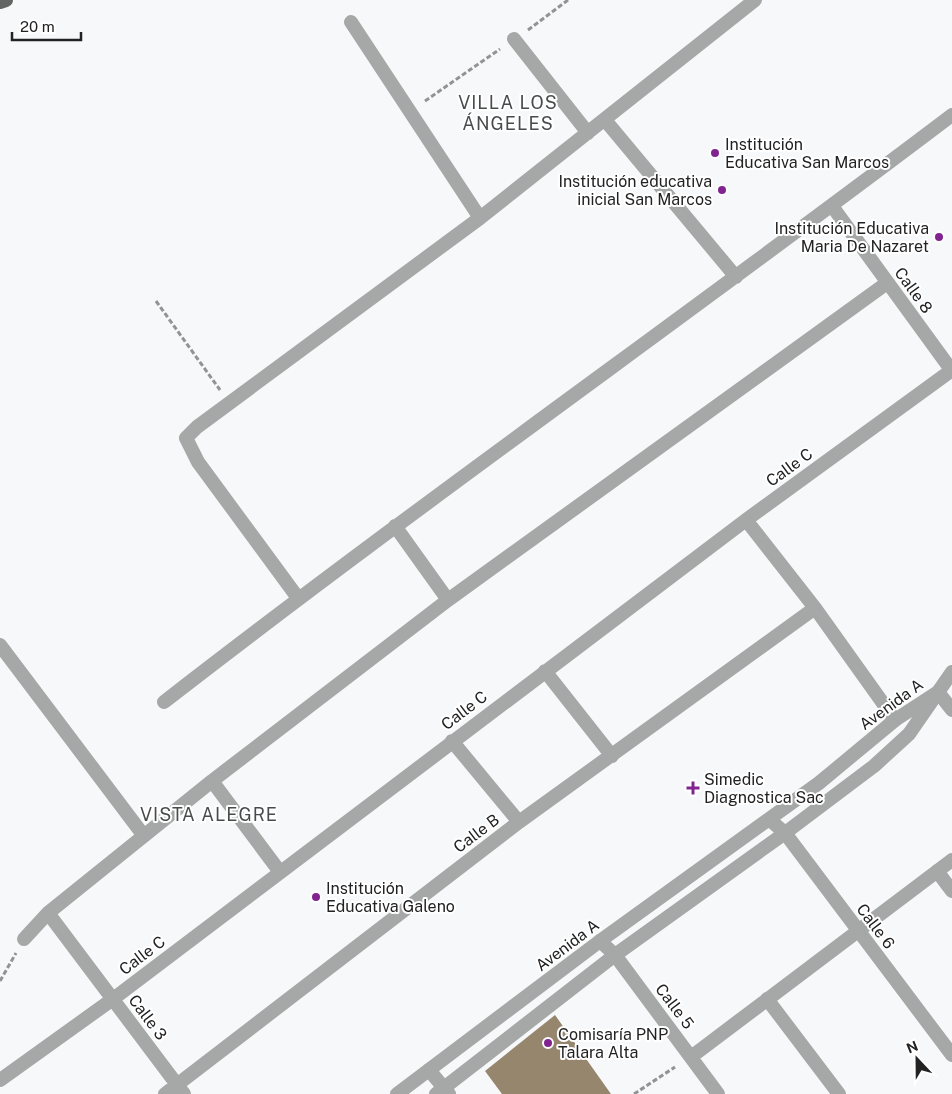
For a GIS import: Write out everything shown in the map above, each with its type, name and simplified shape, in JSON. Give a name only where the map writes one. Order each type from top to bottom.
[{"type":"main road","points":[[0,2],[6,0]]},
{"type":"street","points":[[298,598],[198,462],[186,438],[229,402],[480,218],[755,0]]},
{"type":"street","points":[[351,22],[480,218]]},
{"type":"street","points":[[514,39],[588,133]]},
{"type":"street","points":[[164,702],[298,598],[736,277],[952,115]]},
{"type":"street","points":[[605,120],[736,277]]},
{"type":"street","name":"Calle 8","points":[[832,206],[952,371]]},
{"type":"street","points":[[24,939],[48,913],[212,781],[448,600],[887,283]]},
{"type":"street","name":"Calle C","points":[[0,1080],[113,999],[746,520],[952,371]]},
{"type":"street","points":[[746,520],[816,608],[895,720]]},
{"type":"street","points":[[395,526],[448,600]]},
{"type":"street","name":"Calle B","points":[[164,1094],[181,1089],[519,822],[816,608]]},
{"type":"street","points":[[0,645],[144,836]]},
{"type":"street","points":[[545,671],[612,756]]},
{"type":"street","points":[[952,672],[938,692],[952,710]]},
{"type":"street","name":"Avenida A","points":[[397,1094],[600,941],[770,820],[819,783],[895,720],[938,692]]},
{"type":"street","name":"Avenida A","points":[[443,1092],[615,955],[785,833],[874,766],[909,734],[938,692]]},
{"type":"street","points":[[452,741],[519,822]]},
{"type":"street","points":[[212,781],[280,872]]},
{"type":"street","name":"Calle 6","points":[[770,820],[785,833],[952,1055]]},
{"type":"street","points":[[691,1057],[952,860]]},
{"type":"street","points":[[937,871],[952,891]]},
{"type":"street","name":"Calle 3","points":[[48,913],[181,1089]]},
{"type":"street","name":"Calle 5","points":[[600,941],[615,955],[718,1094]]},
{"type":"street","points":[[767,999],[839,1094]]},
{"type":"street","points":[[429,1070],[443,1092]]},
{"type":"path","points":[[410,111],[568,0]]},
{"type":"path","points":[[156,301],[229,402]]},
{"type":"path","points":[[0,981],[24,939]]},
{"type":"path","points":[[634,1094],[691,1057]]},
{"type":"building","name":"Comisaría PNP Talara Alta","points":[[555,1015],[611,1094],[502,1094],[485,1071]]},
{"type":"place","name":"Institución Educativa San Marcos","points":[[715,153]]},
{"type":"place","name":"Institución educativa inicial San Marcos","points":[[722,190]]},
{"type":"place","name":"Institución Educativa Maria De Nazaret","points":[[939,237]]},
{"type":"place","name":"Simedic Diagnostica Sac","points":[[693,788]]},
{"type":"place","name":"Institución Educativa Galeno","points":[[316,897]]},
{"type":"place","name":"Comisaría PNP Talara Alta","points":[[548,1043]]},
{"type":"district","name":"VILLA LOS ÁNGELES","points":[[508,113]]},
{"type":"district","name":"VISTA ALEGRE","points":[[209,815]]}]
